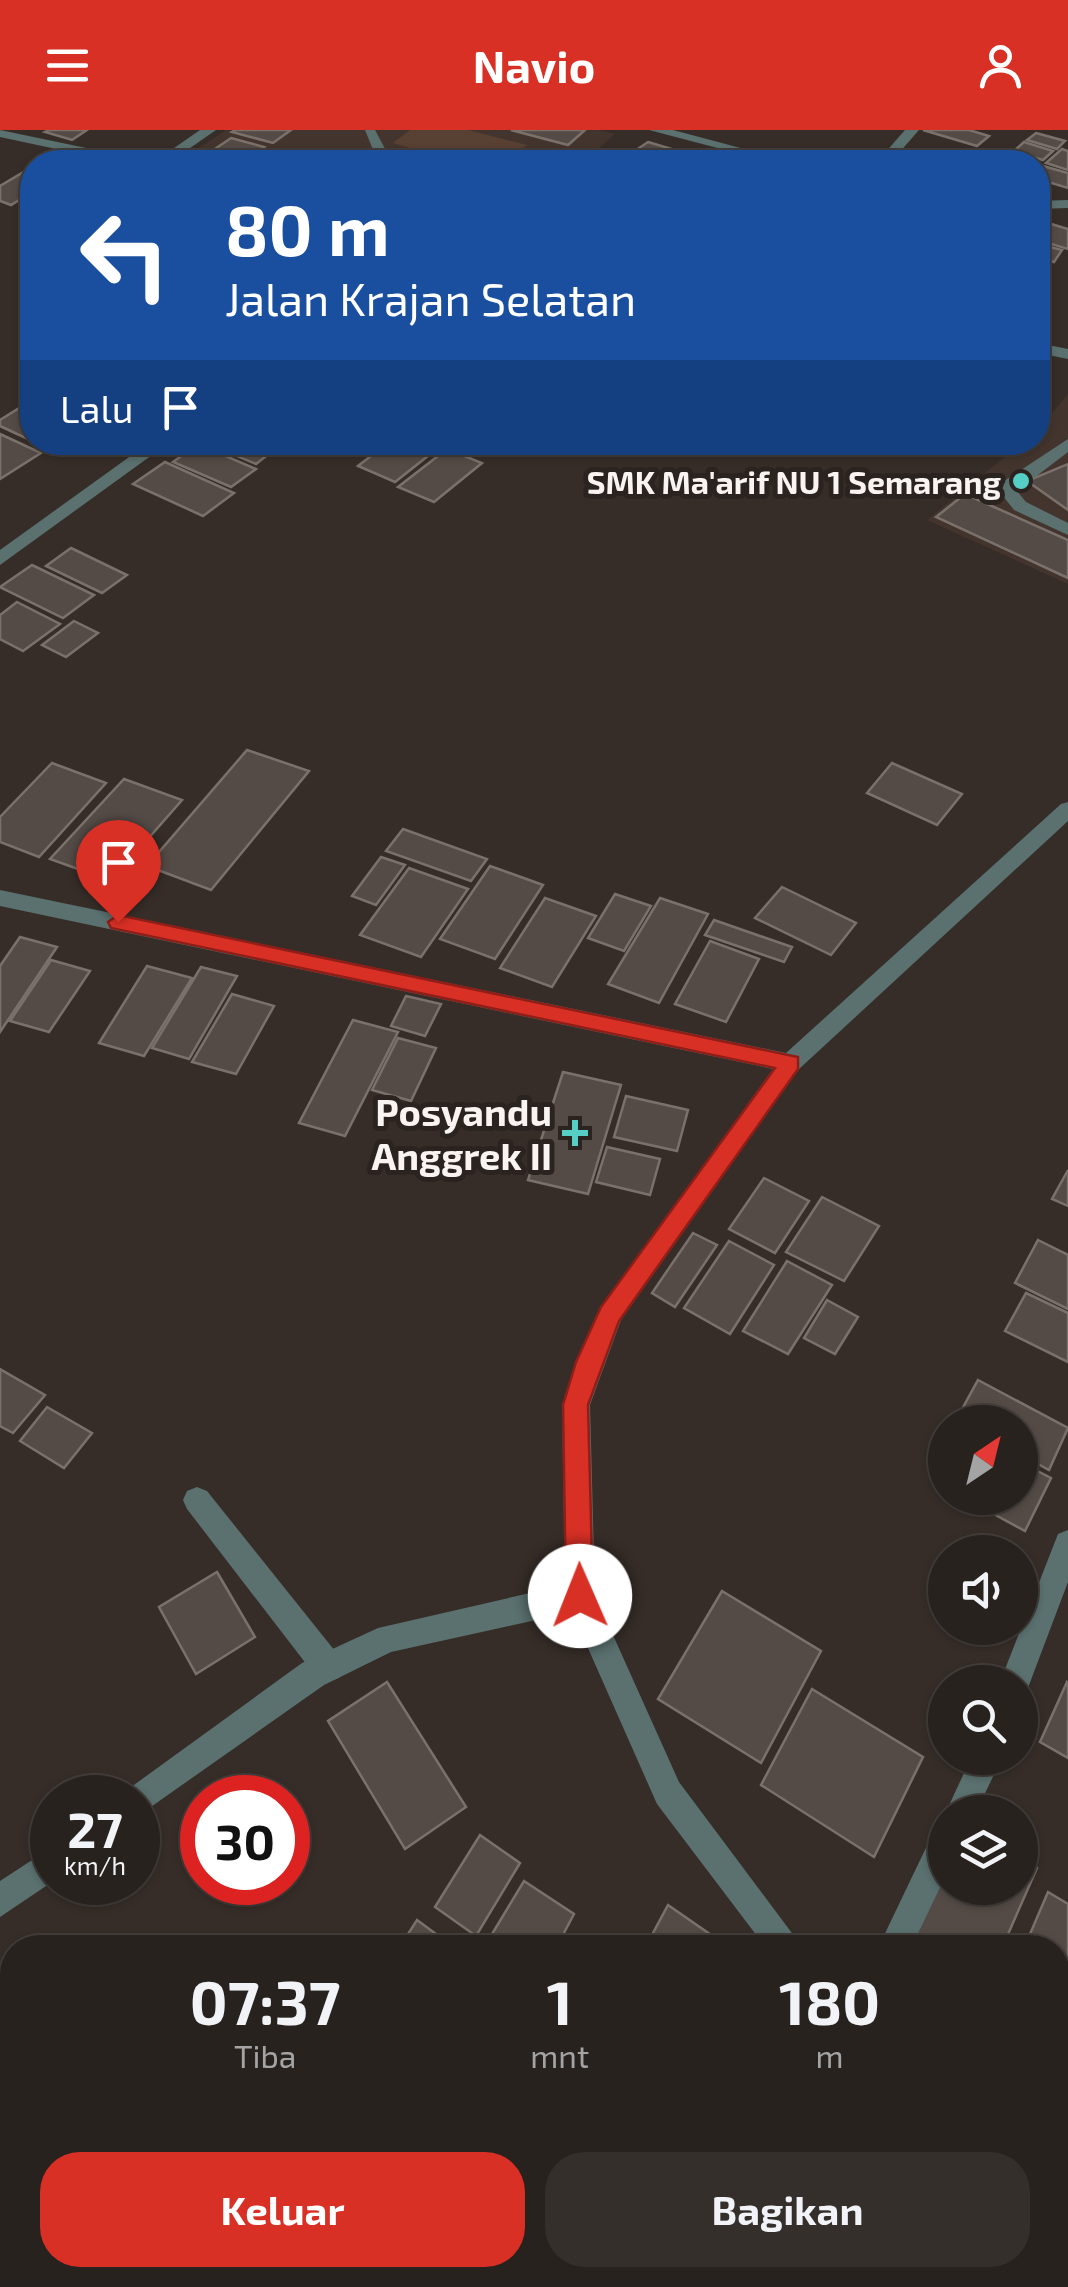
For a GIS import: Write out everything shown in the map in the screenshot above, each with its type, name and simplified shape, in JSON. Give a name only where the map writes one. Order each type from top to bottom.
[{"type":"street","points":[[179,150],[208,130]]},
{"type":"street","points":[[656,130],[737,150]]},
{"type":"street","points":[[894,150],[912,130]]},
{"type":"street","points":[[0,133],[79,150]]},
{"type":"street","points":[[1068,444],[1010,484],[1008,491],[1020,506],[1068,530]]},
{"type":"street","points":[[0,558],[144,455]]},
{"type":"street","points":[[778,1935],[668,1793],[580,1596],[576,1405],[588,1362],[610,1314],[790,1063],[1068,809]]},
{"type":"street","points":[[0,898],[790,1063]]},
{"type":"street","points":[[197,1500],[328,1667]]},
{"type":"street","points":[[1022,1665],[1068,1544]]},
{"type":"street","points":[[160,1786],[328,1667],[388,1638],[580,1596]]},
{"type":"street","points":[[900,1935],[928,1877]]},
{"type":"street","points":[[0,1901],[30,1879]]},
{"type":"shaded area","points":[[226,130],[598,130],[615,134],[597,150],[196,150]]},
{"type":"shaded area","points":[[410,130],[468,130],[527,145],[519,150],[417,150],[393,143]]},
{"type":"shaded area","name":"SMK Ma'arif NU 1 Semarang","points":[[1068,394],[1068,584],[927,520],[1007,455],[1050,455],[1050,416]]},
{"type":"building","points":[[87,130],[72,140],[45,132]]},
{"type":"building","points":[[235,130],[291,130],[273,143],[232,132]]},
{"type":"building","points":[[511,130],[585,130],[568,145]]},
{"type":"building","points":[[923,130],[969,130],[989,136],[977,146]]},
{"type":"building","points":[[1036,133],[1065,141],[1057,149],[1027,140]]},
{"type":"building","points":[[231,138],[264,147],[260,150],[213,150]]},
{"type":"building","points":[[648,142],[675,150],[636,150]]},
{"type":"building","points":[[1024,142],[1050,150],[1015,150]]},
{"type":"building","points":[[1062,149],[1068,151],[1068,170],[1050,164]]},
{"type":"building","points":[[1050,168],[1068,173],[1068,188],[1050,183]]},
{"type":"building","points":[[20,174],[20,199],[11,205],[0,201],[0,186]]},
{"type":"building","points":[[1050,224],[1068,229],[1068,249],[1050,244]]},
{"type":"building","points":[[1050,247],[1062,250],[1054,262],[1050,261]]},
{"type":"building","points":[[20,408],[20,435],[0,426],[0,420]]},
{"type":"building","points":[[0,434],[20,443],[20,455],[38,455],[0,479]]},
{"type":"building","points":[[183,455],[224,455],[256,469],[231,487],[173,462]]},
{"type":"building","points":[[235,455],[267,455],[256,464]]},
{"type":"building","points":[[372,455],[429,455],[395,482],[358,466]]},
{"type":"building","points":[[439,455],[462,455],[482,463],[434,502],[398,487]]},
{"type":"building","points":[[165,462],[234,493],[203,516],[133,484]]},
{"type":"building","points":[[1068,464],[1068,510],[1027,481]]},
{"type":"building","points":[[965,494],[1068,540],[1068,578],[936,517]]},
{"type":"building","points":[[71,548],[127,575],[102,593],[46,566]]},
{"type":"building","points":[[32,565],[94,595],[63,618],[0,587]]},
{"type":"building","points":[[17,602],[60,624],[23,651],[0,639],[0,615]]},
{"type":"building","points":[[74,621],[98,633],[66,657],[42,645]]},
{"type":"building","points":[[247,750],[309,771],[211,890],[147,866]]},
{"type":"building","points":[[52,763],[106,783],[39,857],[0,842],[0,817]]},
{"type":"building","points":[[892,763],[962,794],[937,825],[867,793]]},
{"type":"building","points":[[124,779],[182,800],[111,881],[50,859]]},
{"type":"building","points":[[403,829],[487,859],[471,881],[386,851]]},
{"type":"building","points":[[381,857],[405,865],[376,905],[352,896]]},
{"type":"building","points":[[490,866],[543,885],[495,959],[440,939]]},
{"type":"building","points":[[409,868],[468,889],[421,957],[360,935]]},
{"type":"building","points":[[782,887],[856,923],[831,955],[755,918]]},
{"type":"building","points":[[615,894],[651,906],[624,951],[588,938]]},
{"type":"building","points":[[545,898],[596,916],[552,987],[500,968]]},
{"type":"building","points":[[660,898],[708,914],[659,1003],[608,984]]},
{"type":"building","points":[[714,920],[792,947],[784,962],[705,935]]},
{"type":"building","points":[[20,937],[57,947],[0,1032],[0,966]]},
{"type":"building","points":[[710,941],[759,959],[726,1022],[675,1004]]},
{"type":"building","points":[[51,960],[90,971],[49,1032],[10,1021]]},
{"type":"building","points":[[147,966],[192,978],[144,1056],[99,1043]]},
{"type":"building","points":[[201,967],[237,976],[189,1059],[152,1048]]},
{"type":"building","points":[[232,994],[274,1006],[236,1074],[192,1062]]},
{"type":"building","points":[[406,996],[441,1004],[425,1036],[391,1026]]},
{"type":"building","points":[[353,1020],[398,1032],[345,1136],[299,1123]]},
{"type":"building","points":[[398,1038],[436,1048],[411,1101],[372,1090]]},
{"type":"building","name":"Posyandu Anggrek II","points":[[563,1072],[621,1085],[588,1194],[528,1180]]},
{"type":"building","points":[[626,1096],[688,1110],[677,1151],[614,1137]]},
{"type":"building","points":[[607,1147],[660,1159],[650,1195],[596,1182]]},
{"type":"building","points":[[1068,1170],[1068,1206],[1052,1199]]},
{"type":"building","points":[[764,1178],[809,1201],[775,1253],[729,1229]]},
{"type":"building","points":[[822,1197],[879,1226],[844,1281],[786,1252]]},
{"type":"building","points":[[693,1233],[717,1245],[675,1307],[652,1293]]},
{"type":"building","points":[[1038,1240],[1068,1255],[1068,1309],[1015,1283]]},
{"type":"building","points":[[729,1241],[774,1265],[730,1334],[684,1308]]},
{"type":"building","points":[[787,1261],[832,1285],[788,1354],[743,1331]]},
{"type":"building","points":[[1026,1293],[1068,1313],[1068,1362],[1005,1331]]},
{"type":"building","points":[[827,1300],[858,1317],[835,1354],[804,1338]]},
{"type":"building","points":[[0,1369],[45,1395],[13,1433],[0,1426]]},
{"type":"building","points":[[978,1380],[1025,1405],[964,1405]]},
{"type":"building","points":[[47,1407],[92,1433],[64,1468],[20,1441]]},
{"type":"building","points":[[1038,1412],[1068,1428],[1049,1470],[1038,1464]]},
{"type":"building","points":[[1038,1471],[1051,1478],[1038,1504]]},
{"type":"building","points":[[995,1515],[1033,1515],[1025,1531]]},
{"type":"building","points":[[217,1572],[255,1637],[196,1674],[159,1607]]},
{"type":"building","points":[[722,1591],[821,1651],[761,1763],[658,1699]]},
{"type":"building","points":[[387,1682],[466,1807],[405,1849],[328,1721]]},
{"type":"building","points":[[1068,1683],[1068,1758],[1040,1742]]},
{"type":"building","points":[[812,1689],[923,1757],[874,1857],[761,1785]]},
{"type":"building","points":[[480,1835],[520,1863],[477,1935],[435,1907]]},
{"type":"building","points":[[524,1881],[574,1914],[563,1935],[491,1935]]},
{"type":"building","points":[[1048,1892],[1068,1904],[1068,1935],[1030,1935]]},
{"type":"building","points":[[928,1897],[928,1905],[1021,1905],[1008,1935],[911,1935]]},
{"type":"building","points":[[668,1905],[711,1935],[652,1935]]},
{"type":"building","points":[[417,1920],[437,1935],[407,1935]]},
{"type":"place","name":"SMK Ma'arif NU 1 Semarang","points":[[1021,481]]},
{"type":"place","name":"Posyandu Anggrek II","points":[[575,1133]]},
{"type":"route","points":[[118,922],[790,1063],[610,1314],[588,1362],[576,1405],[580,1596]]}]
